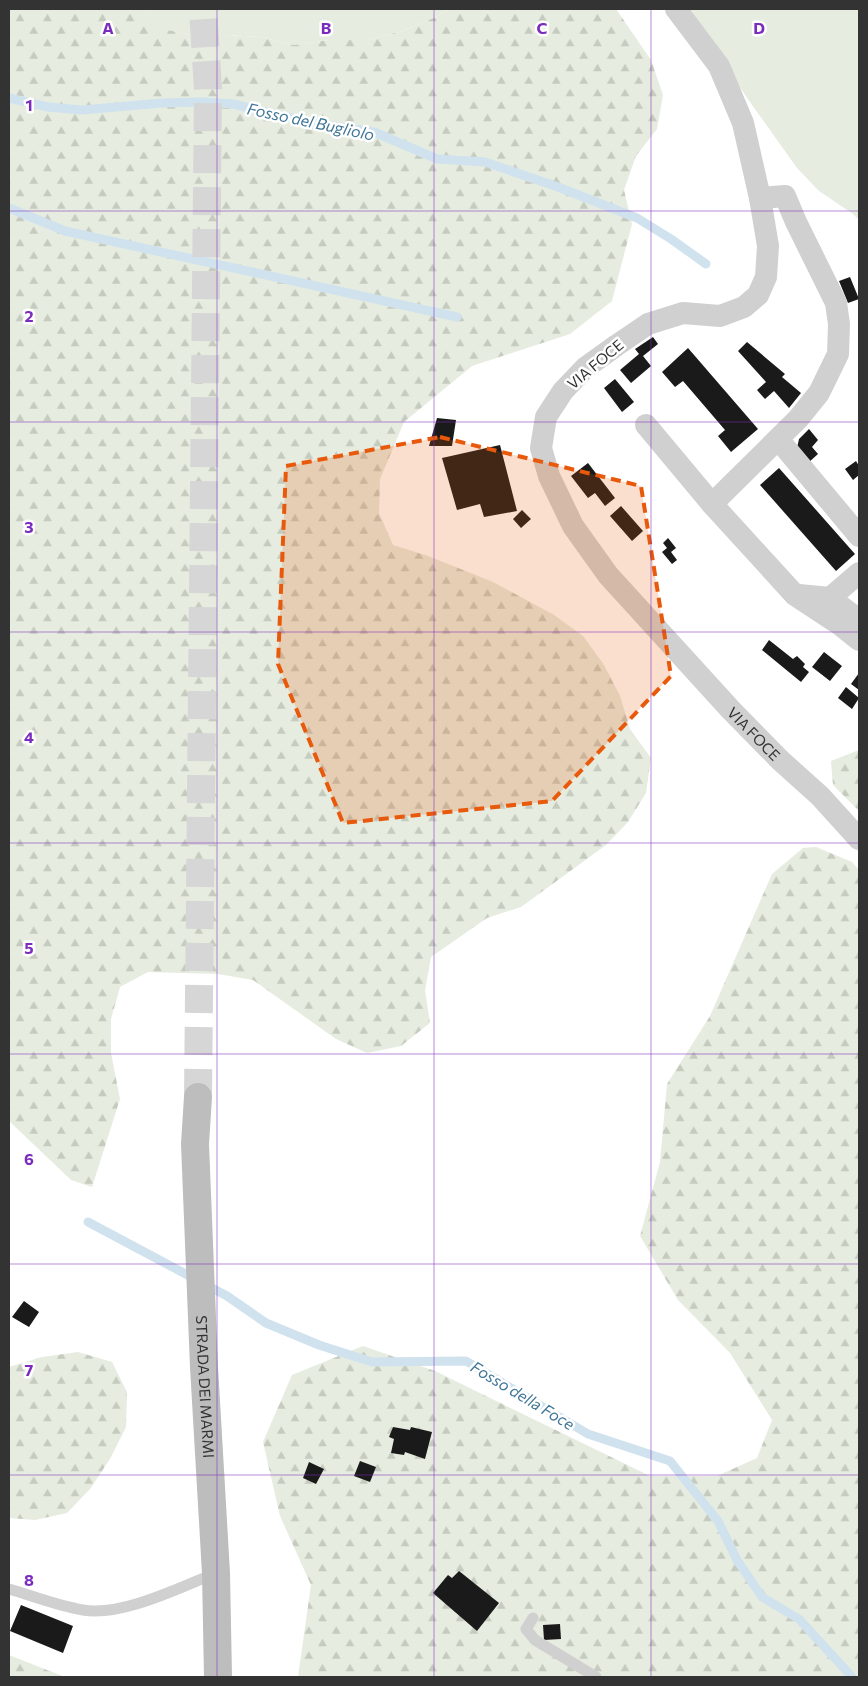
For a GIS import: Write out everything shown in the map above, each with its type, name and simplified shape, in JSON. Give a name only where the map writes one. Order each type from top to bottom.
[{"type":"main road","name":"STRADA DEI MARMI","points":[[198,1097],[195,1144],[204,1367],[216,1573],[218,1677]]},
{"type":"street","name":"VIA FOCE","points":[[676,9],[718,66],[743,124],[760,198],[768,246],[766,277],[758,294],[744,307],[720,316],[683,313],[648,324],[616,344],[586,368],[563,391],[546,417],[541,448],[549,476],[573,526],[608,575],[730,709],[780,760],[820,796],[859,839]]},
{"type":"street","points":[[712,504],[798,419],[818,393],[838,354],[839,324],[836,303],[785,196],[760,198]]},
{"type":"street","points":[[646,425],[712,504],[795,595],[839,624],[859,640]]},
{"type":"street","points":[[778,439],[857,531]]},
{"type":"street","points":[[830,598],[859,573]]},
{"type":"street","points":[[795,595],[830,598],[859,620]]},
{"type":"lane","points":[[9,1589],[85,1611],[113,1610],[160,1596],[216,1573]]},
{"type":"lane","points":[[533,1618],[526,1629],[535,1640],[596,1677]]},
{"type":"highlighted area","points":[[440,437],[641,486],[671,676],[552,801],[343,823],[278,664],[286,466]]},
{"type":"green space","points":[[9,9],[143,9],[158,28],[192,35],[260,37],[294,45],[329,40],[368,40],[402,31],[436,17],[449,9],[616,9],[651,60],[663,95],[657,129],[636,156],[624,190],[632,224],[612,301],[570,334],[472,366],[404,422],[380,479],[379,513],[393,545],[428,556],[493,582],[554,615],[583,636],[604,665],[620,696],[630,729],[651,758],[646,793],[628,822],[606,845],[521,907],[487,918],[431,957],[425,990],[430,1023],[401,1046],[367,1053],[336,1039],[253,980],[218,974],[148,972],[120,987],[111,1019],[111,1053],[120,1099],[92,1187],[71,1180],[9,1121]]},
{"type":"green space","points":[[143,9],[449,9],[436,17],[402,31],[368,40],[329,40],[294,45],[260,37],[192,35],[157,28]]},
{"type":"green space","points":[[687,9],[859,9],[859,220],[819,191],[797,168]]},
{"type":"green space","points":[[859,750],[859,811],[833,785],[831,761]]},
{"type":"green space","points":[[816,847],[852,862],[859,870],[859,1677],[298,1677],[311,1585],[280,1516],[263,1442],[292,1375],[363,1346],[435,1371],[650,1476],[717,1476],[757,1458],[772,1420],[730,1353],[678,1300],[640,1236],[660,1162],[667,1084],[710,1016],[772,874],[803,848]]},
{"type":"green space","points":[[78,1352],[112,1362],[127,1392],[126,1427],[110,1459],[90,1489],[67,1513],[35,1520],[9,1518],[9,1367],[42,1357]]},
{"type":"green space","points":[[9,1655],[65,1677],[9,1677]]},
{"type":"building","points":[[850,277],[859,299],[848,303],[839,281]]},
{"type":"building","points":[[653,337],[658,344],[643,356],[651,366],[631,383],[620,370],[639,354],[635,349]]},
{"type":"building","points":[[747,342],[785,374],[782,377],[801,393],[789,408],[774,391],[765,399],[757,390],[766,382],[738,351]]},
{"type":"building","points":[[688,348],[758,429],[731,452],[718,436],[725,430],[683,381],[675,387],[662,372]]},
{"type":"building","points":[[615,379],[634,402],[622,412],[604,388]]},
{"type":"building","points":[[437,418],[456,420],[452,446],[429,446]]},
{"type":"building","points":[[809,429],[818,440],[812,447],[818,454],[808,463],[797,448],[799,439]]},
{"type":"building","points":[[500,445],[517,511],[484,517],[480,504],[457,510],[442,458]]},
{"type":"building","points":[[856,461],[859,466],[859,475],[853,480],[845,469]]},
{"type":"building","points":[[588,463],[615,498],[605,506],[595,493],[588,498],[571,476]]},
{"type":"building","points":[[779,468],[855,554],[836,571],[760,485]]},
{"type":"building","points":[[621,506],[643,531],[632,541],[610,516]]},
{"type":"building","points":[[522,510],[531,519],[521,528],[513,519]]},
{"type":"building","points":[[668,538],[676,548],[671,552],[677,560],[672,564],[662,552],[667,548],[663,543]]},
{"type":"building","points":[[769,640],[793,659],[797,656],[805,664],[803,667],[809,672],[801,682],[762,650]]},
{"type":"building","points":[[824,652],[842,666],[830,681],[812,667]]},
{"type":"building","points":[[859,673],[859,690],[851,684]]},
{"type":"building","points":[[846,687],[859,698],[852,709],[838,698]]},
{"type":"building","points":[[24,1301],[39,1312],[29,1327],[12,1317]]},
{"type":"building","points":[[393,1427],[410,1430],[411,1427],[432,1432],[425,1459],[405,1452],[404,1455],[391,1453],[394,1439],[389,1437]]},
{"type":"building","points":[[360,1461],[376,1467],[370,1482],[354,1476]]},
{"type":"building","points":[[309,1462],[324,1469],[316,1484],[303,1478]]},
{"type":"building","points":[[459,1571],[499,1603],[477,1631],[433,1593],[448,1575],[452,1578]]},
{"type":"building","points":[[21,1605],[73,1626],[63,1653],[10,1631]]},
{"type":"building","points":[[560,1624],[561,1639],[544,1640],[543,1625]]},
{"type":"waterway","name":"Fosso del Bugliolo","points":[[9,98],[48,107],[82,110],[162,103],[202,102],[233,104],[312,123],[374,132],[437,159],[485,162],[558,187],[637,218],[706,264]]},
{"type":"waterway","name":"Fosso del Bugliolo","points":[[9,208],[65,231],[457,317]]},
{"type":"waterway","name":"Fosso della Foce","points":[[88,1222],[227,1296],[266,1323],[319,1345],[372,1362],[466,1361],[588,1434],[670,1461],[718,1521],[737,1560],[762,1597],[799,1619],[852,1677]]},
{"type":"tunnel","points":[[198,1097],[208,89],[203,9]]}]
